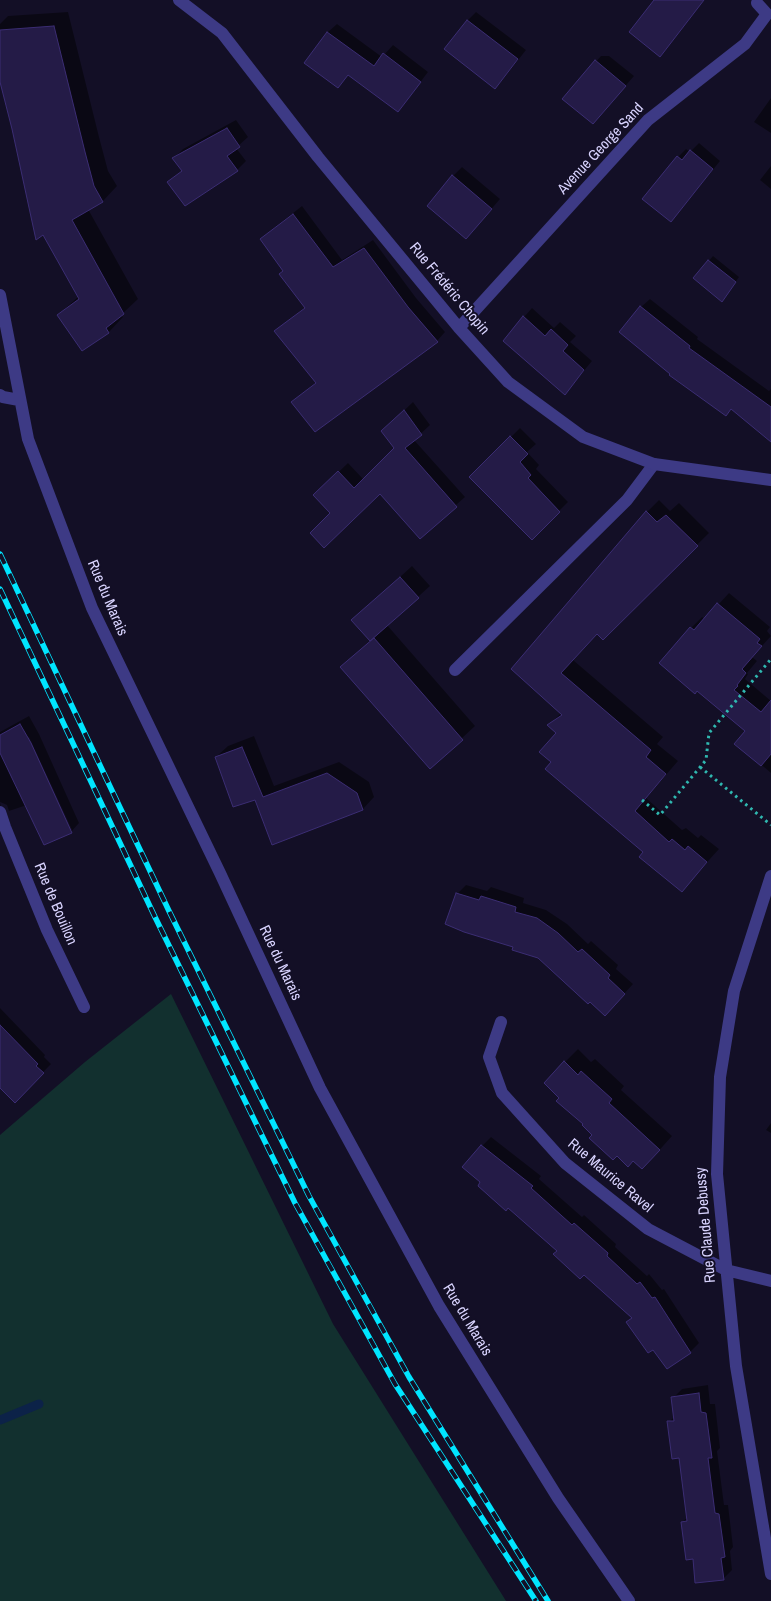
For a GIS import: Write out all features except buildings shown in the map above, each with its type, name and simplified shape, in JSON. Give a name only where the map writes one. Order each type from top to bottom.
[{"type":"street","name":"Rue Frédéric Chopin","points":[[179,0],[222,33],[318,157],[459,328],[508,382],[583,437],[654,464],[771,480]]},
{"type":"street","name":"Avenue George Sand","points":[[459,328],[648,120],[746,44],[767,14],[757,3]]},
{"type":"street","name":"Rue du Marais","points":[[0,295],[28,439],[92,608],[220,873],[320,1088],[438,1306],[558,1498],[629,1601]]},
{"type":"street","points":[[0,395],[19,400]]},
{"type":"street","points":[[455,670],[627,500],[654,464]]},
{"type":"street","name":"Rue de Bouillon","points":[[0,812],[47,930],[84,1007]]},
{"type":"street","name":"Rue Claude Debussy","points":[[771,876],[734,991],[720,1077],[717,1174],[736,1366],[771,1574]]},
{"type":"street","name":"Rue Maurice Ravel","points":[[501,1022],[489,1057],[502,1093],[565,1163],[648,1229],[726,1270],[771,1281]]},
{"type":"path","points":[[642,800],[660,815],[706,760],[709,733],[771,658]]},
{"type":"path","points":[[700,767],[771,825]]},
{"type":"green space","points":[[171,994],[333,1324],[506,1601],[0,1601],[0,1135],[85,1062]]},
{"type":"waterway","points":[[0,1420],[39,1404]]},
{"type":"railway","points":[[0,554],[169,911],[309,1196],[409,1377],[548,1601]]},
{"type":"railway","points":[[0,589],[155,917],[295,1203],[395,1384],[536,1601]]}]
